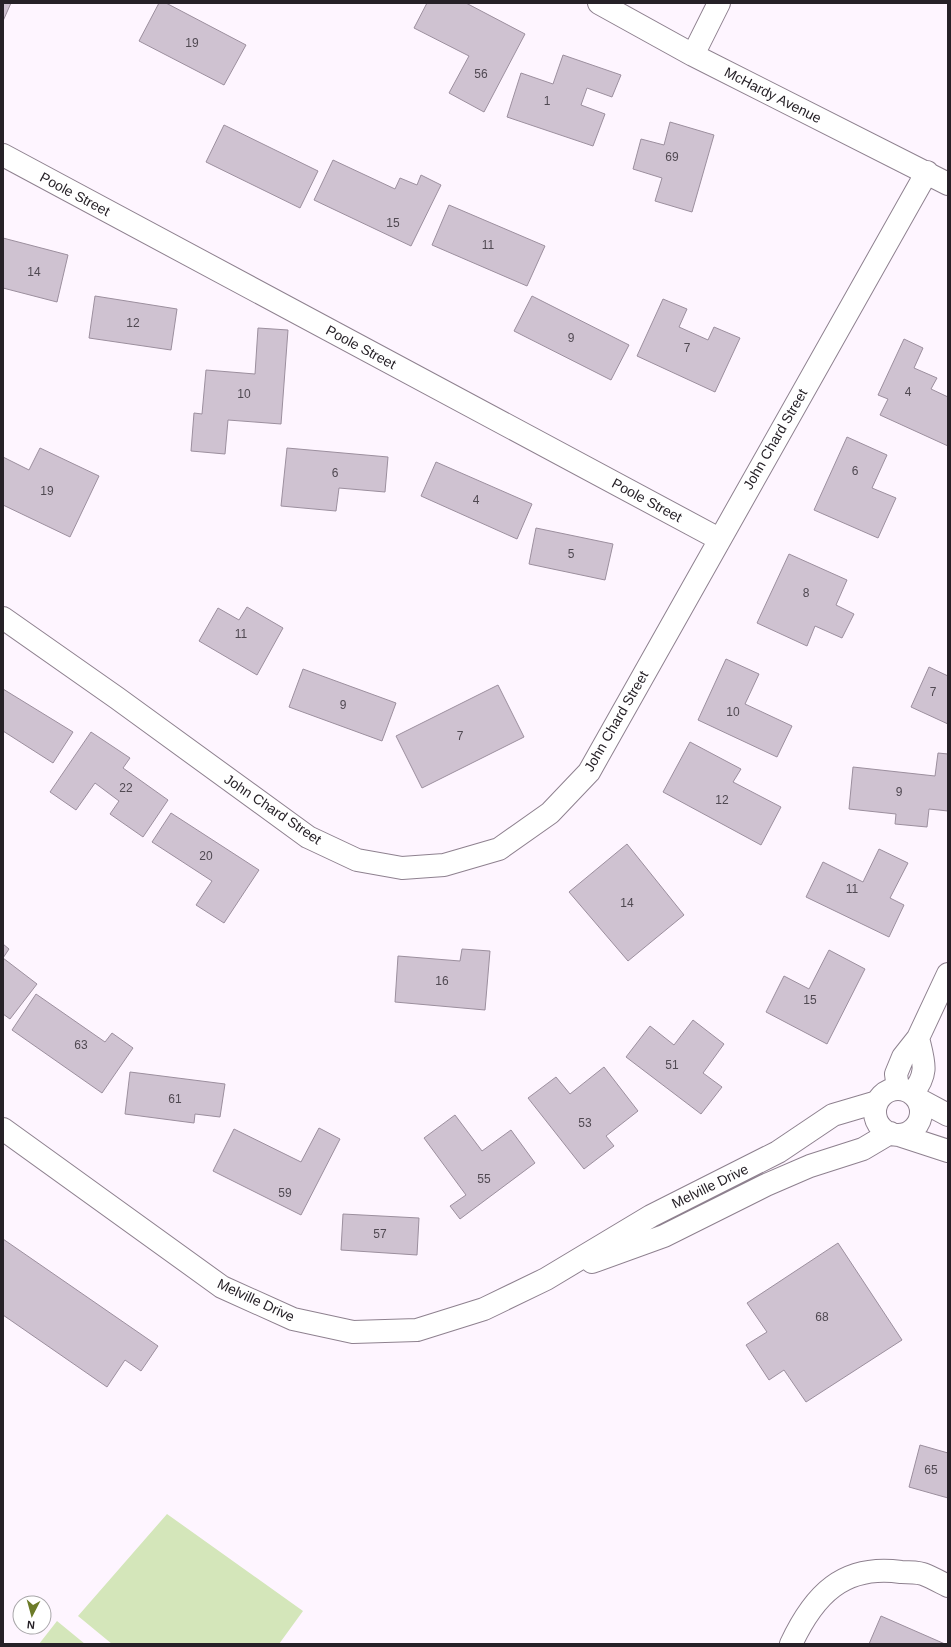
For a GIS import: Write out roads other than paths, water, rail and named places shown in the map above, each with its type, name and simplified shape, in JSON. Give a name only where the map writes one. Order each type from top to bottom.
[{"type":"street","name":"McHardy Avenue","points":[[598,3],[693,55],[927,172],[948,184]]},
{"type":"street","points":[[693,55],[719,3]]},
{"type":"street","name":"Poole Street","points":[[3,155],[719,539]]},
{"type":"street","name":"John Chard Street","points":[[3,618],[117,698],[308,837],[357,860],[402,868],[444,865],[499,849],[550,813],[589,772],[927,172]]},
{"type":"street","points":[[894,1134],[908,1133],[919,1122],[921,1106],[910,1094],[896,1074],[903,1057],[918,1038],[948,974]]},
{"type":"street","points":[[948,1115],[910,1094],[886,1092],[877,1102],[876,1116],[883,1129],[894,1134],[948,1151]]},
{"type":"street","name":"Melville Drive","points":[[3,1129],[222,1287],[293,1319],[354,1332],[417,1330],[484,1309],[546,1279],[651,1216],[778,1152],[833,1115],[877,1102]]},
{"type":"street","name":"Melville Drive","points":[[546,1279],[664,1236],[766,1185],[810,1166],[863,1149],[894,1134]]},
{"type":"street","points":[[791,1644],[803,1619],[827,1590],[851,1575],[886,1570],[923,1574],[948,1586]]}]
